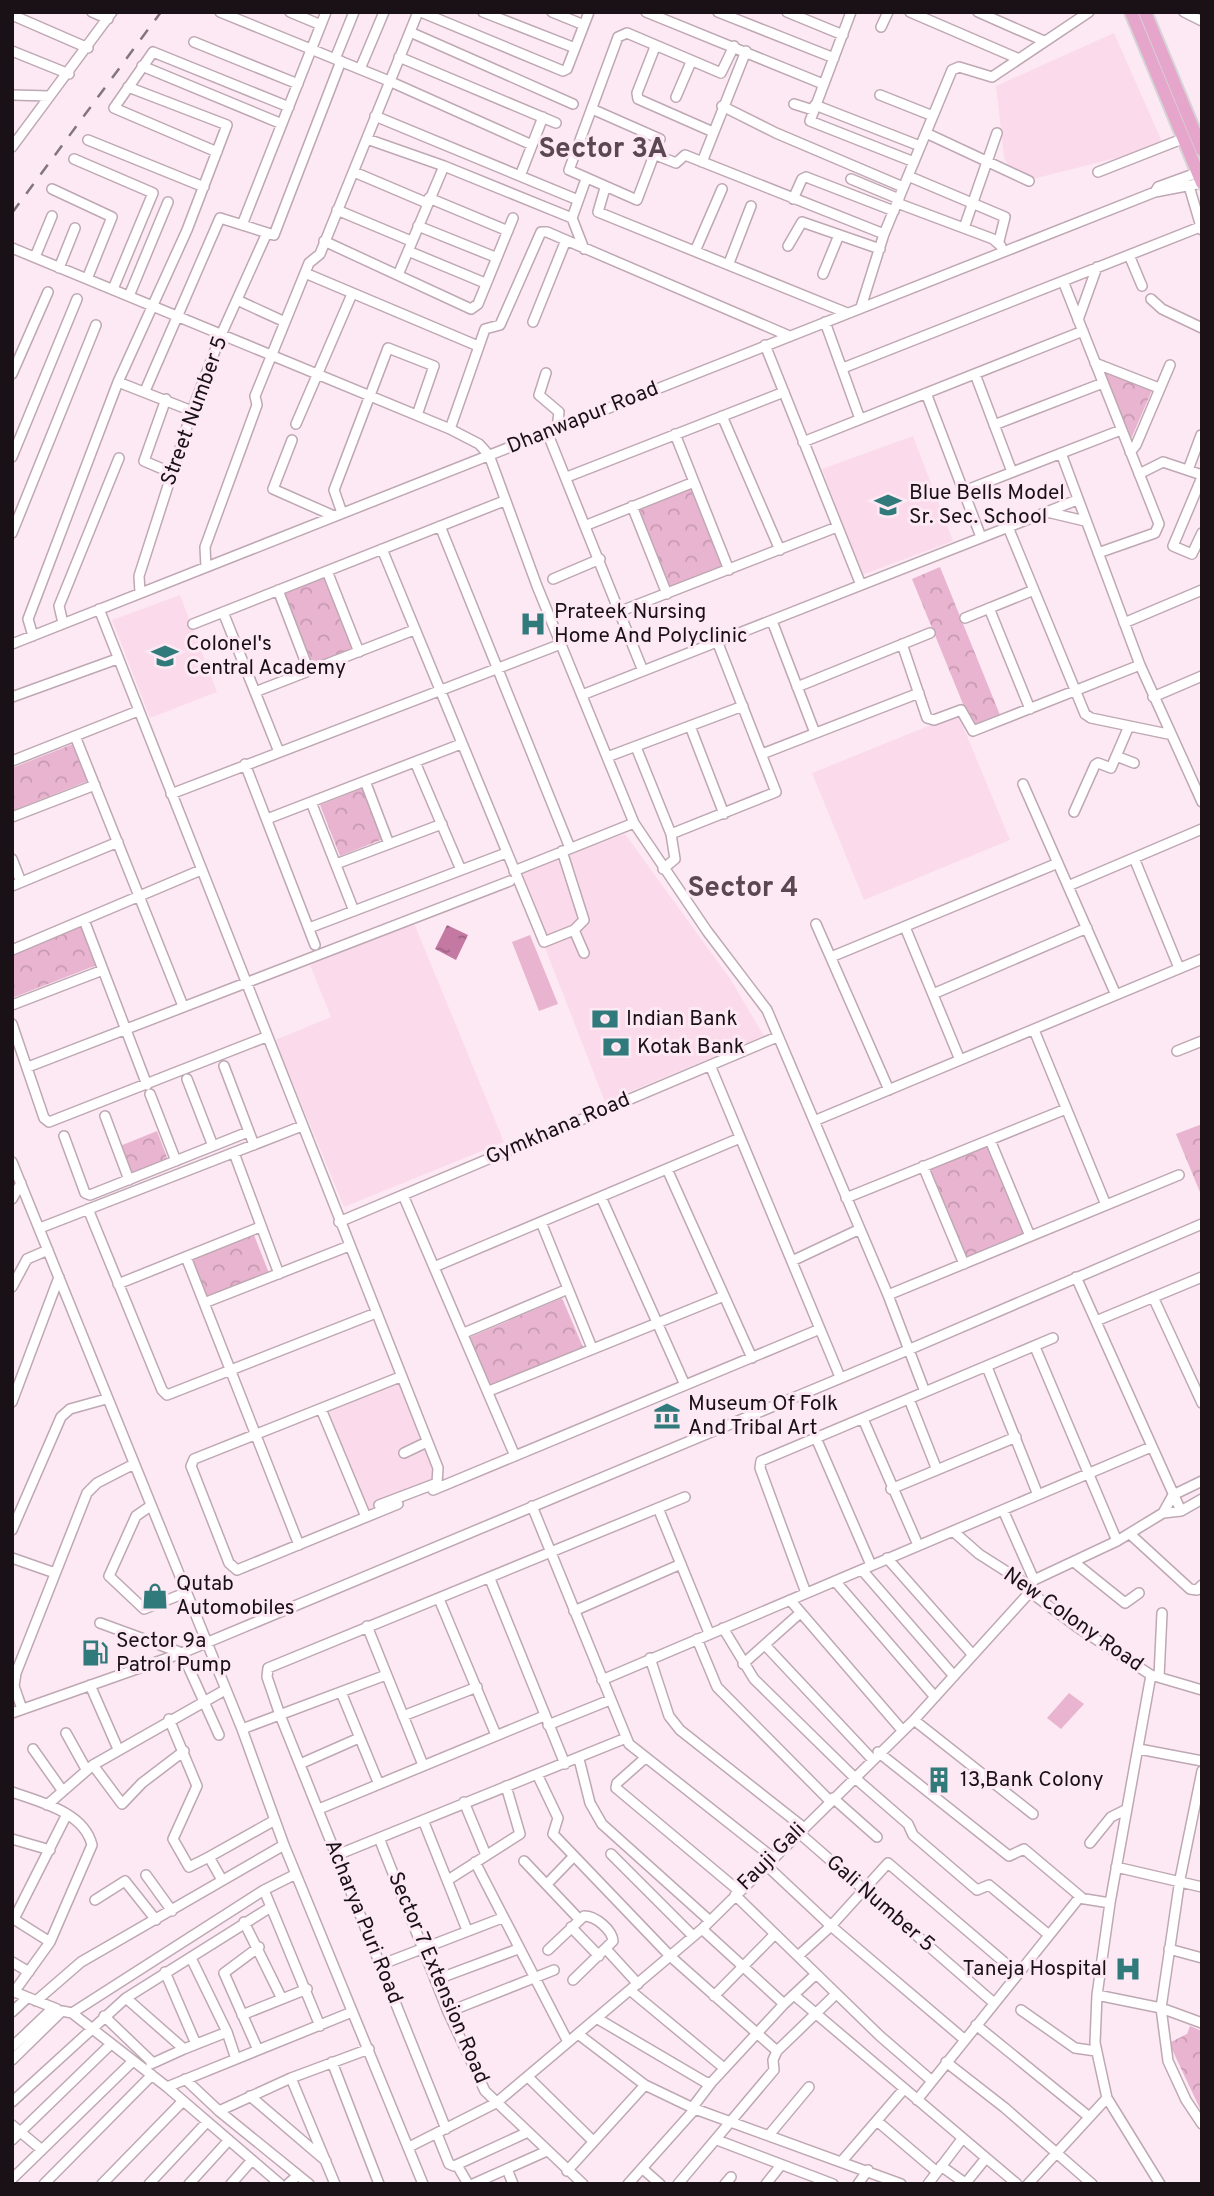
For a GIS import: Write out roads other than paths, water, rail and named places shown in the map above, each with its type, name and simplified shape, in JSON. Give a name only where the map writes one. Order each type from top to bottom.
[{"type":"main road","points":[[1130,12],[1199,180]]},
{"type":"main road","points":[[1145,12],[1202,150]]},
{"type":"street","points":[[12,148],[49,96],[89,48],[110,16],[92,12]]},
{"type":"street","points":[[220,12],[389,81],[532,145]]},
{"type":"street","points":[[289,12],[321,25]]},
{"type":"street","points":[[242,225],[326,12]]},
{"type":"street","points":[[338,60],[354,12]]},
{"type":"street","points":[[360,69],[384,12]]},
{"type":"street","points":[[206,567],[205,547],[257,405],[255,396],[305,273],[311,260],[320,254],[389,81],[420,12],[563,71],[568,69],[589,12]]},
{"type":"street","points":[[483,12],[575,48]]},
{"type":"street","points":[[552,12],[584,25]]},
{"type":"street","points":[[646,12],[823,84]]},
{"type":"street","points":[[718,12],[834,58]]},
{"type":"street","points":[[787,12],[843,35]]},
{"type":"street","points":[[852,12],[810,118],[812,123],[914,162]]},
{"type":"street","points":[[881,27],[888,12]]},
{"type":"street","points":[[909,12],[1017,58]]},
{"type":"street","points":[[978,12],[1044,41]]},
{"type":"street","points":[[861,307],[884,234],[955,67],[992,77],[1073,17],[1089,12]]},
{"type":"street","points":[[1184,12],[1202,21]]},
{"type":"street","points":[[12,15],[89,48]]},
{"type":"street","points":[[410,32],[573,104]]},
{"type":"street","points":[[592,109],[658,137],[660,143],[656,155],[637,200],[569,170],[620,34],[627,33],[721,73],[733,47]]},
{"type":"street","points":[[194,42],[298,83]]},
{"type":"street","points":[[655,47],[638,99],[713,132]]},
{"type":"street","points":[[12,51],[69,74]]},
{"type":"street","points":[[217,152],[114,108],[142,66],[156,51],[289,107]]},
{"type":"street","points":[[702,162],[746,51]]},
{"type":"street","points":[[399,57],[556,123]]},
{"type":"street","name":"Street Number 5","points":[[139,592],[139,576],[192,411],[221,335],[267,235],[274,234],[338,60]]},
{"type":"street","points":[[676,97],[691,62]]},
{"type":"street","points":[[142,66],[282,124]]},
{"type":"street","points":[[33,636],[28,619],[118,382],[154,306],[227,125],[128,87]]},
{"type":"street","points":[[12,95],[49,96]]},
{"type":"street","points":[[880,96],[933,116]]},
{"type":"street","points":[[794,104],[814,108],[920,146]]},
{"type":"street","points":[[722,106],[810,148],[903,187]]},
{"type":"street","points":[[375,116],[578,200]]},
{"type":"street","points":[[520,176],[543,117]]},
{"type":"street","points":[[926,133],[1029,181]]},
{"type":"street","points":[[964,228],[997,133]]},
{"type":"street","points":[[367,139],[444,166],[572,218]]},
{"type":"street","points":[[1098,172],[1182,139]]},
{"type":"street","points":[[88,140],[204,187]]},
{"type":"street","points":[[656,155],[672,163],[685,155],[884,234]]},
{"type":"street","points":[[74,159],[153,193],[113,289]]},
{"type":"street","points":[[398,275],[444,166]]},
{"type":"street","points":[[354,172],[508,231]]},
{"type":"street","points":[[908,176],[1005,217],[999,241]]},
{"type":"street","points":[[793,199],[802,178],[806,177],[999,241],[1005,252]]},
{"type":"street","points":[[584,249],[572,218],[586,179]]},
{"type":"street","points":[[850,179],[897,205]]},
{"type":"street","points":[[843,368],[1129,255],[1200,223],[1199,180]]},
{"type":"street","name":"Dhanwapur Road","points":[[1155,192],[1158,187],[1199,180]]},
{"type":"street","name":"Dhanwapur Road","points":[[12,644],[787,335],[1155,192],[1199,180]]},
{"type":"street","points":[[605,188],[598,212],[696,249],[847,313]]},
{"type":"street","points":[[52,189],[112,218],[87,279]]},
{"type":"street","points":[[696,249],[722,189]]},
{"type":"street","points":[[129,296],[168,202]]},
{"type":"street","points":[[729,263],[751,206]]},
{"type":"street","points":[[337,210],[485,283]]},
{"type":"street","points":[[35,257],[52,216]]},
{"type":"street","points":[[145,391],[180,316],[220,218],[267,235]]},
{"type":"street","points":[[324,241],[471,309],[476,307],[513,218]]},
{"type":"street","points":[[788,246],[802,222],[880,249]]},
{"type":"street","points":[[418,226],[495,257]]},
{"type":"street","points":[[59,268],[75,228]]},
{"type":"street","points":[[450,429],[485,329],[501,323],[538,236],[547,232],[787,335]]},
{"type":"street","points":[[823,274],[839,234]]},
{"type":"street","points":[[533,322],[566,240]]},
{"type":"street","points":[[12,248],[450,429],[476,442],[489,455],[504,501],[634,823],[663,869],[761,1001],[888,1295],[925,1392]]},
{"type":"street","points":[[1129,255],[1142,286]]},
{"type":"street","points":[[1078,320],[1097,267]]},
{"type":"street","points":[[305,273],[478,346]]},
{"type":"street","points":[[1063,281],[1159,524],[1157,531],[1098,553]]},
{"type":"street","points":[[12,374],[48,292]]},
{"type":"street","points":[[296,424],[352,294]]},
{"type":"street","points":[[12,457],[77,299]]},
{"type":"street","points":[[1151,299],[1162,309],[1202,328]]},
{"type":"street","points":[[237,300],[285,322]]},
{"type":"street","points":[[825,322],[860,419]]},
{"type":"street","points":[[12,533],[96,325]]},
{"type":"street","points":[[803,442],[1083,331]]},
{"type":"street","points":[[765,345],[860,585]]},
{"type":"street","points":[[338,514],[334,490],[388,348],[432,364],[434,369],[417,415]]},
{"type":"street","points":[[1095,363],[1159,388]]},
{"type":"street","points":[[1130,452],[1170,365]]},
{"type":"street","points":[[546,373],[540,395],[559,412],[557,428]]},
{"type":"street","points":[[975,374],[1012,472]]},
{"type":"street","points":[[118,382],[192,411]]},
{"type":"street","points":[[994,425],[1103,383]]},
{"type":"street","points":[[567,477],[784,392]]},
{"type":"street","points":[[926,393],[981,537]]},
{"type":"street","points":[[166,399],[144,461],[147,465],[172,473]]},
{"type":"street","points":[[722,416],[780,550]]},
{"type":"street","points":[[964,491],[1121,430]]},
{"type":"street","points":[[547,432],[587,525],[643,671]]},
{"type":"street","points":[[675,434],[729,570]]},
{"type":"street","points":[[1188,470],[1201,435]]},
{"type":"street","points":[[292,440],[272,489],[338,514]]},
{"type":"street","points":[[1061,453],[1140,666],[1168,734],[1202,802]]},
{"type":"street","points":[[63,623],[60,606],[119,458]]},
{"type":"street","points":[[1139,474],[1163,462],[1202,476],[1173,546],[1192,554],[1202,533]]},
{"type":"street","points":[[587,525],[694,482]]},
{"type":"street","points":[[582,695],[1077,500]]},
{"type":"street","points":[[193,624],[504,501]]},
{"type":"street","points":[[632,506],[667,594]]},
{"type":"street","points":[[1046,512],[1086,521]]},
{"type":"street","points":[[382,549],[541,940],[547,942],[574,930],[584,919],[566,850],[440,526]]},
{"type":"street","points":[[621,611],[837,527]]},
{"type":"street","points":[[1008,527],[1087,717],[1168,734]]},
{"type":"street","points":[[553,579],[600,559]]},
{"type":"street","points":[[327,571],[359,652]]},
{"type":"street","points":[[278,590],[309,671]]},
{"type":"street","points":[[965,618],[1034,590]]},
{"type":"street","points":[[1125,623],[1202,590]]},
{"type":"street","points":[[989,608],[1030,709]]},
{"type":"street","points":[[99,609],[440,1474],[437,1483],[379,1505]]},
{"type":"street","points":[[223,612],[279,752]]},
{"type":"street","points":[[772,621],[815,733]]},
{"type":"street","points":[[255,692],[414,630]]},
{"type":"street","points":[[797,687],[930,633]]},
{"type":"street","points":[[671,834],[776,792],[717,641]]},
{"type":"street","points":[[171,794],[561,644]]},
{"type":"street","points":[[902,644],[927,718],[934,720],[961,710],[972,731],[1140,666]]},
{"type":"street","points":[[12,697],[117,659]]},
{"type":"street","points":[[1153,697],[1202,676]]},
{"type":"street","points":[[762,754],[919,693]]},
{"type":"street","points":[[607,757],[743,706]]},
{"type":"street","points":[[12,761],[138,711]]},
{"type":"street","points":[[690,726],[724,814]]},
{"type":"street","points":[[1074,812],[1095,765],[1098,763],[1111,768],[1129,726]]},
{"type":"street","points":[[75,736],[183,1006]]},
{"type":"street","points":[[267,819],[461,744]]},
{"type":"street","points":[[636,747],[671,834],[675,859],[663,869]]},
{"type":"street","points":[[1116,756],[1134,763]]},
{"type":"street","points":[[415,762],[461,870]]},
{"type":"street","points":[[245,764],[315,945]]},
{"type":"street","points":[[365,782],[389,844]]},
{"type":"street","points":[[1023,784],[1116,995]]},
{"type":"street","points":[[12,817],[95,785]]},
{"type":"street","points":[[311,802],[354,911]]},
{"type":"street","points":[[514,871],[634,823]]},
{"type":"street","points":[[336,864],[442,824]]},
{"type":"street","points":[[1068,886],[1202,829]]},
{"type":"street","points":[[12,859],[17,884],[118,842]]},
{"type":"street","points":[[309,928],[506,853]]},
{"type":"street","points":[[1134,858],[1179,968]]},
{"type":"street","points":[[831,957],[1058,863]]},
{"type":"street","points":[[12,950],[201,870]]},
{"type":"street","points":[[28,1067],[510,881]]},
{"type":"street","points":[[84,919],[176,1161]]},
{"type":"street","points":[[817,925],[889,1090]]},
{"type":"street","points":[[905,927],[960,1060]]},
{"type":"street","points":[[933,994],[1087,928]]},
{"type":"street","points":[[574,930],[584,953]]},
{"type":"street","points":[[814,1121],[1202,959]]},
{"type":"street","points":[[12,1005],[103,970]]},
{"type":"street","points":[[12,1024],[44,1118],[49,1122],[149,1089],[267,1037]]},
{"type":"street","points":[[1034,1030],[1106,1205]]},
{"type":"street","name":"Gymkhana Road","points":[[339,1222],[778,1037]]},
{"type":"street","points":[[1177,1051],[1202,1041]]},
{"type":"street","points":[[710,1065],[840,1377]]},
{"type":"street","points":[[224,1066],[254,1145]]},
{"type":"street","points":[[187,1079],[213,1146]]},
{"type":"street","points":[[846,1198],[1066,1109]]},
{"type":"street","points":[[104,1116],[130,1180]]},
{"type":"street","points":[[40,1228],[302,1126]]},
{"type":"street","points":[[64,1136],[87,1195],[248,1132]]},
{"type":"street","points":[[434,1267],[740,1138]]},
{"type":"street","points":[[990,1139],[1030,1236]]},
{"type":"street","points":[[234,1153],[279,1274]]},
{"type":"street","points":[[12,1161],[149,1507],[242,1729],[284,1845],[423,2184]]},
{"type":"street","points":[[923,1166],[964,1264]]},
{"type":"street","points":[[667,1169],[752,1358]]},
{"type":"street","points":[[888,1295],[1179,1175]]},
{"type":"street","points":[[12,1199],[21,1183]]},
{"type":"street","points":[[403,1195],[515,1456]]},
{"type":"street","points":[[601,1197],[685,1385]]},
{"type":"street","points":[[88,1209],[164,1393],[173,1395],[376,1313]]},
{"type":"street","points":[[541,1222],[592,1348]]},
{"type":"street","points":[[132,1465],[91,1488],[16,1672],[14,1686],[17,1711],[182,1653],[908,1350],[1202,1224]]},
{"type":"street","points":[[118,1284],[260,1227]]},
{"type":"street","points":[[792,1261],[860,1229]]},
{"type":"street","points":[[204,1303],[349,1246]]},
{"type":"street","points":[[12,1287],[27,1259],[48,1250]]},
{"type":"street","points":[[186,1257],[299,1545]]},
{"type":"street","points":[[12,1402],[15,1384],[60,1277]]},
{"type":"street","points":[[1076,1277],[1181,1511]]},
{"type":"street","points":[[1096,1321],[1202,1277]]},
{"type":"street","points":[[464,1333],[568,1289]]},
{"type":"street","points":[[489,1391],[724,1296]]},
{"type":"street","points":[[1153,1297],[1202,1403]]},
{"type":"street","points":[[400,1377],[194,1459],[192,1471],[232,1568],[242,1569],[820,1329]]},
{"type":"street","points":[[806,1593],[759,1464],[764,1459],[1053,1338]]},
{"type":"street","points":[[1035,1347],[1117,1541]]},
{"type":"street","points":[[987,1367],[1038,1495]]},
{"type":"street","points":[[12,1530],[61,1417],[70,1409],[106,1399]]},
{"type":"street","points":[[909,1399],[937,1471]]},
{"type":"street","points":[[321,1409],[366,1517]]},
{"type":"street","points":[[863,1419],[891,1489],[918,1545]]},
{"type":"street","points":[[891,1489],[1016,1437]]},
{"type":"street","points":[[816,1438],[866,1568],[954,1676]]},
{"type":"street","points":[[404,1453],[427,1442]]},
{"type":"street","points":[[602,1680],[1151,1447]]},
{"type":"street","points":[[1163,1513],[1173,1495],[1202,1481]]},
{"type":"street","points":[[423,1765],[367,1626],[490,1579],[685,1497]]},
{"type":"street","points":[[1003,1510],[1031,1586],[1130,1534],[1163,1513],[1181,1511],[1202,1499]]},
{"type":"street","points":[[532,1506],[626,1738],[644,1759],[768,1861],[831,1926],[965,2040]]},
{"type":"street","points":[[105,1588],[136,1516],[149,1507]]},
{"type":"street","points":[[658,1508],[709,1633]]},
{"type":"street","name":"New Colony Road","points":[[954,1532],[979,1553],[1031,1586],[1077,1627],[1155,1676],[1202,1690]]},
{"type":"street","points":[[1130,1534],[1190,1589],[1197,1590],[1202,1585]]},
{"type":"street","points":[[12,1558],[55,1573]]},
{"type":"street","points":[[887,1559],[972,1654]]},
{"type":"street","points":[[1074,1562],[1126,1604],[1139,1593]]},
{"type":"street","points":[[574,1611],[681,1564]]},
{"type":"street","points":[[109,1576],[144,1609],[185,1593]]},
{"type":"street","points":[[490,1579],[565,1764]]},
{"type":"street","points":[[835,1581],[935,1697]]},
{"type":"street","name":"Fauji Gali","points":[[496,2103],[702,1929],[914,1720],[1031,1586]]},
{"type":"street","points":[[439,1598],[496,1735]]},
{"type":"street","points":[[790,1600],[799,1614],[902,1730]]},
{"type":"street","points":[[1160,2184],[1107,2098],[1096,2051],[1097,1995],[1110,1903],[1125,1810],[1155,1676],[1162,1613]]},
{"type":"street","points":[[743,1664],[799,1614]]},
{"type":"street","points":[[100,1623],[182,1653],[219,1735]]},
{"type":"street","name":"Acharya Puri Road","points":[[367,1626],[268,1668],[267,1677],[380,1965],[441,2131],[449,2164],[457,2165]]},
{"type":"street","points":[[723,1628],[743,1664],[854,1777],[908,1824],[913,1835],[976,1889],[989,1885],[1049,1935]]},
{"type":"street","points":[[697,1639],[717,1687],[832,1800],[877,1837]]},
{"type":"street","points":[[765,1645],[875,1756],[1009,1856],[1024,1849],[1081,1897],[1110,1903]]},
{"type":"street","name":"Gali Number 5","points":[[650,1658],[669,1716],[680,1730],[800,1830],[863,1891],[994,2003]]},
{"type":"street","points":[[242,1729],[386,1675]]},
{"type":"street","points":[[90,1685],[118,1749]]},
{"type":"street","points":[[403,1716],[477,1687]]},
{"type":"street","points":[[47,1805],[90,1767],[169,1719],[225,1690]]},
{"type":"street","points":[[341,1692],[378,1782]]},
{"type":"street","points":[[319,1809],[378,1782],[496,1735],[610,1700]]},
{"type":"street","points":[[169,1719],[197,1786],[173,1839],[191,1867],[275,1820]]},
{"type":"street","points":[[914,1720],[1033,1814]]},
{"type":"street","points":[[66,1733],[90,1767],[122,1804],[142,1783],[184,1751]]},
{"type":"street","points":[[300,1764],[359,1738]]},
{"type":"street","points":[[337,1855],[626,1738]]},
{"type":"street","points":[[33,1749],[62,1790]]},
{"type":"street","points":[[1139,1749],[1202,1761]]},
{"type":"street","points":[[579,1759],[590,1803],[602,1824],[710,1921]]},
{"type":"street","points":[[644,1759],[617,1783],[616,1788],[737,1893],[836,1994],[932,2081]]},
{"type":"street","points":[[1202,1771],[1197,1820],[1180,1879],[1161,2008],[1168,2061],[1186,2100],[1202,2124]]},
{"type":"street","points":[[537,1774],[558,1818],[552,1834],[670,1956],[777,2051]]},
{"type":"street","points":[[448,1880],[521,1832],[506,1786]]},
{"type":"street","points":[[12,1792],[67,1814],[89,1836],[92,1845],[50,1941],[13,1992],[62,2011],[90,2028],[167,2087],[280,2184]]},
{"type":"street","points":[[464,1802],[486,1855]]},
{"type":"street","points":[[1090,1843],[1111,1817],[1125,1810]]},
{"type":"street","points":[[50,1941],[13,1919],[67,1814]]},
{"type":"street","points":[[422,1820],[467,1930]]},
{"type":"street","name":"Sector 7 Extension Road","points":[[379,1838],[448,2011],[480,2081],[496,2103],[409,2147]]},
{"type":"street","points":[[12,1839],[50,1850]]},
{"type":"street","points":[[12,2011],[32,2000],[81,1962],[284,1845]]},
{"type":"street","points":[[611,1854],[693,1936]]},
{"type":"street","points":[[547,1884],[574,1856]]},
{"type":"street","points":[[209,1857],[222,1880]]},
{"type":"street","points":[[524,1861],[579,1919]]},
{"type":"street","points":[[475,1862],[533,1979],[568,2042]]},
{"type":"street","points":[[798,1956],[831,1926],[883,1866],[893,1865],[1018,1974]]},
{"type":"street","points":[[1116,1867],[1180,1879],[1202,1887]]},
{"type":"street","points":[[12,2047],[62,2011],[264,1890],[296,1874]]},
{"type":"street","points":[[146,1875],[172,1911]]},
{"type":"street","points":[[96,1900],[125,1881],[156,1920]]},
{"type":"street","points":[[264,1890],[320,2026]]},
{"type":"street","points":[[917,2100],[1081,1897]]},
{"type":"street","points":[[12,2102],[126,1998],[271,1907]]},
{"type":"street","points":[[548,1950],[584,1916],[592,1917],[611,1933],[613,1941],[573,1980]]},
{"type":"street","points":[[380,1965],[502,1918]]},
{"type":"street","points":[[244,1922],[259,1947],[282,1999]]},
{"type":"street","points":[[571,1927],[724,2068]]},
{"type":"street","points":[[702,1929],[784,2004]]},
{"type":"street","points":[[714,1996],[775,1934]]},
{"type":"street","points":[[258,2050],[224,1973],[259,1947]]},
{"type":"street","points":[[435,1980],[518,1949]]},
{"type":"street","points":[[1169,1949],[1202,1958]]},
{"type":"street","points":[[191,1958],[227,2032],[236,2059]]},
{"type":"street","points":[[12,1962],[29,1972]]},
{"type":"street","points":[[448,2011],[554,1970]]},
{"type":"street","points":[[165,1972],[196,2045]]},
{"type":"street","points":[[628,2184],[693,2109],[724,2068],[784,2004],[817,1974]]},
{"type":"street","points":[[242,2015],[307,1989]]},
{"type":"street","points":[[678,2184],[774,2070],[773,2060],[777,2051],[836,1994]]},
{"type":"street","points":[[793,1995],[1017,2184]]},
{"type":"street","points":[[1097,1995],[1161,2008],[1202,2023]]},
{"type":"street","points":[[126,1998],[184,2049]]},
{"type":"street","points":[[1021,2010],[1075,2048],[1096,2051]]},
{"type":"street","points":[[12,2060],[62,2011]]},
{"type":"street","points":[[167,2087],[352,2012]]},
{"type":"street","points":[[104,2016],[153,2063]]},
{"type":"street","points":[[598,2018],[705,2082],[711,2083]]},
{"type":"street","points":[[976,2025],[1088,2116]]},
{"type":"street","points":[[44,2184],[149,2073],[153,2063],[227,2032]]},
{"type":"street","points":[[578,2034],[645,2085],[693,2109],[901,2184]]},
{"type":"street","points":[[12,2140],[111,2044]]},
{"type":"street","points":[[219,2110],[291,2078],[369,2049]]},
{"type":"street","points":[[12,2179],[132,2062]]},
{"type":"street","points":[[332,2062],[379,2184]]},
{"type":"street","points":[[946,2062],[1057,2151],[1092,2184]]},
{"type":"street","points":[[528,2077],[593,2141]]},
{"type":"street","points":[[291,2078],[335,2184]]},
{"type":"street","points":[[185,2080],[309,2184]]},
{"type":"street","points":[[567,2171],[645,2085]]},
{"type":"street","points":[[769,2135],[809,2087]]},
{"type":"street","points":[[842,2161],[904,2089]]},
{"type":"street","points":[[250,2096],[327,2162]]},
{"type":"street","points":[[1028,2184],[1107,2098]]},
{"type":"street","points":[[102,2184],[183,2101]]},
{"type":"street","points":[[496,2103],[583,2184]]},
{"type":"street","points":[[149,2184],[207,2122]]},
{"type":"street","points":[[877,2122],[939,2169],[965,2183],[986,2158]]},
{"type":"street","points":[[12,2125],[42,2150]]},
{"type":"street","points":[[528,2132],[457,2165],[470,2184],[547,2151]]},
{"type":"street","points":[[928,2184],[962,2139]]},
{"type":"street","points":[[189,2184],[229,2140]]},
{"type":"street","points":[[717,2140],[812,2180],[833,2184]]},
{"type":"street","points":[[231,2184],[252,2160]]},
{"type":"street","points":[[766,2184],[781,2165]]},
{"type":"street","points":[[507,2169],[513,2184]]},
{"type":"street","points":[[643,2169],[660,2184]]},
{"type":"street","points":[[858,2184],[868,2170]]},
{"type":"street","points":[[288,2184],[298,2175]]},
{"type":"water","points":[[447,925],[468,935],[456,960],[435,949]]},
{"type":"railway","points":[[12,213],[161,12]]},
{"type":"place","name":"Blue Bells Model Sr. Sec. School","points":[[888,505]]},
{"type":"place","name":"Prateek Nursing Home And Polyclinic","points":[[533,624]]},
{"type":"place","name":"Colonel's Central Academy","points":[[165,656]]},
{"type":"place","name":"Indian Bank","points":[[605,1019]]},
{"type":"place","name":"Kotak Bank","points":[[616,1047]]},
{"type":"place","name":"Museum Of Folk And Tribal Art","points":[[667,1416]]},
{"type":"place","name":"Qutab Automobiles","points":[[155,1596]]},
{"type":"place","name":"Sector 9a Patrol Pump","points":[[95,1653]]},
{"type":"place","name":"13,Bank Colony","points":[[939,1780]]},
{"type":"place","name":"Taneja Hospital","points":[[1128,1969]]},
{"type":"district","name":"Sector 3A","points":[[603,150]]},
{"type":"district","name":"Sector 4","points":[[743,889]]}]
